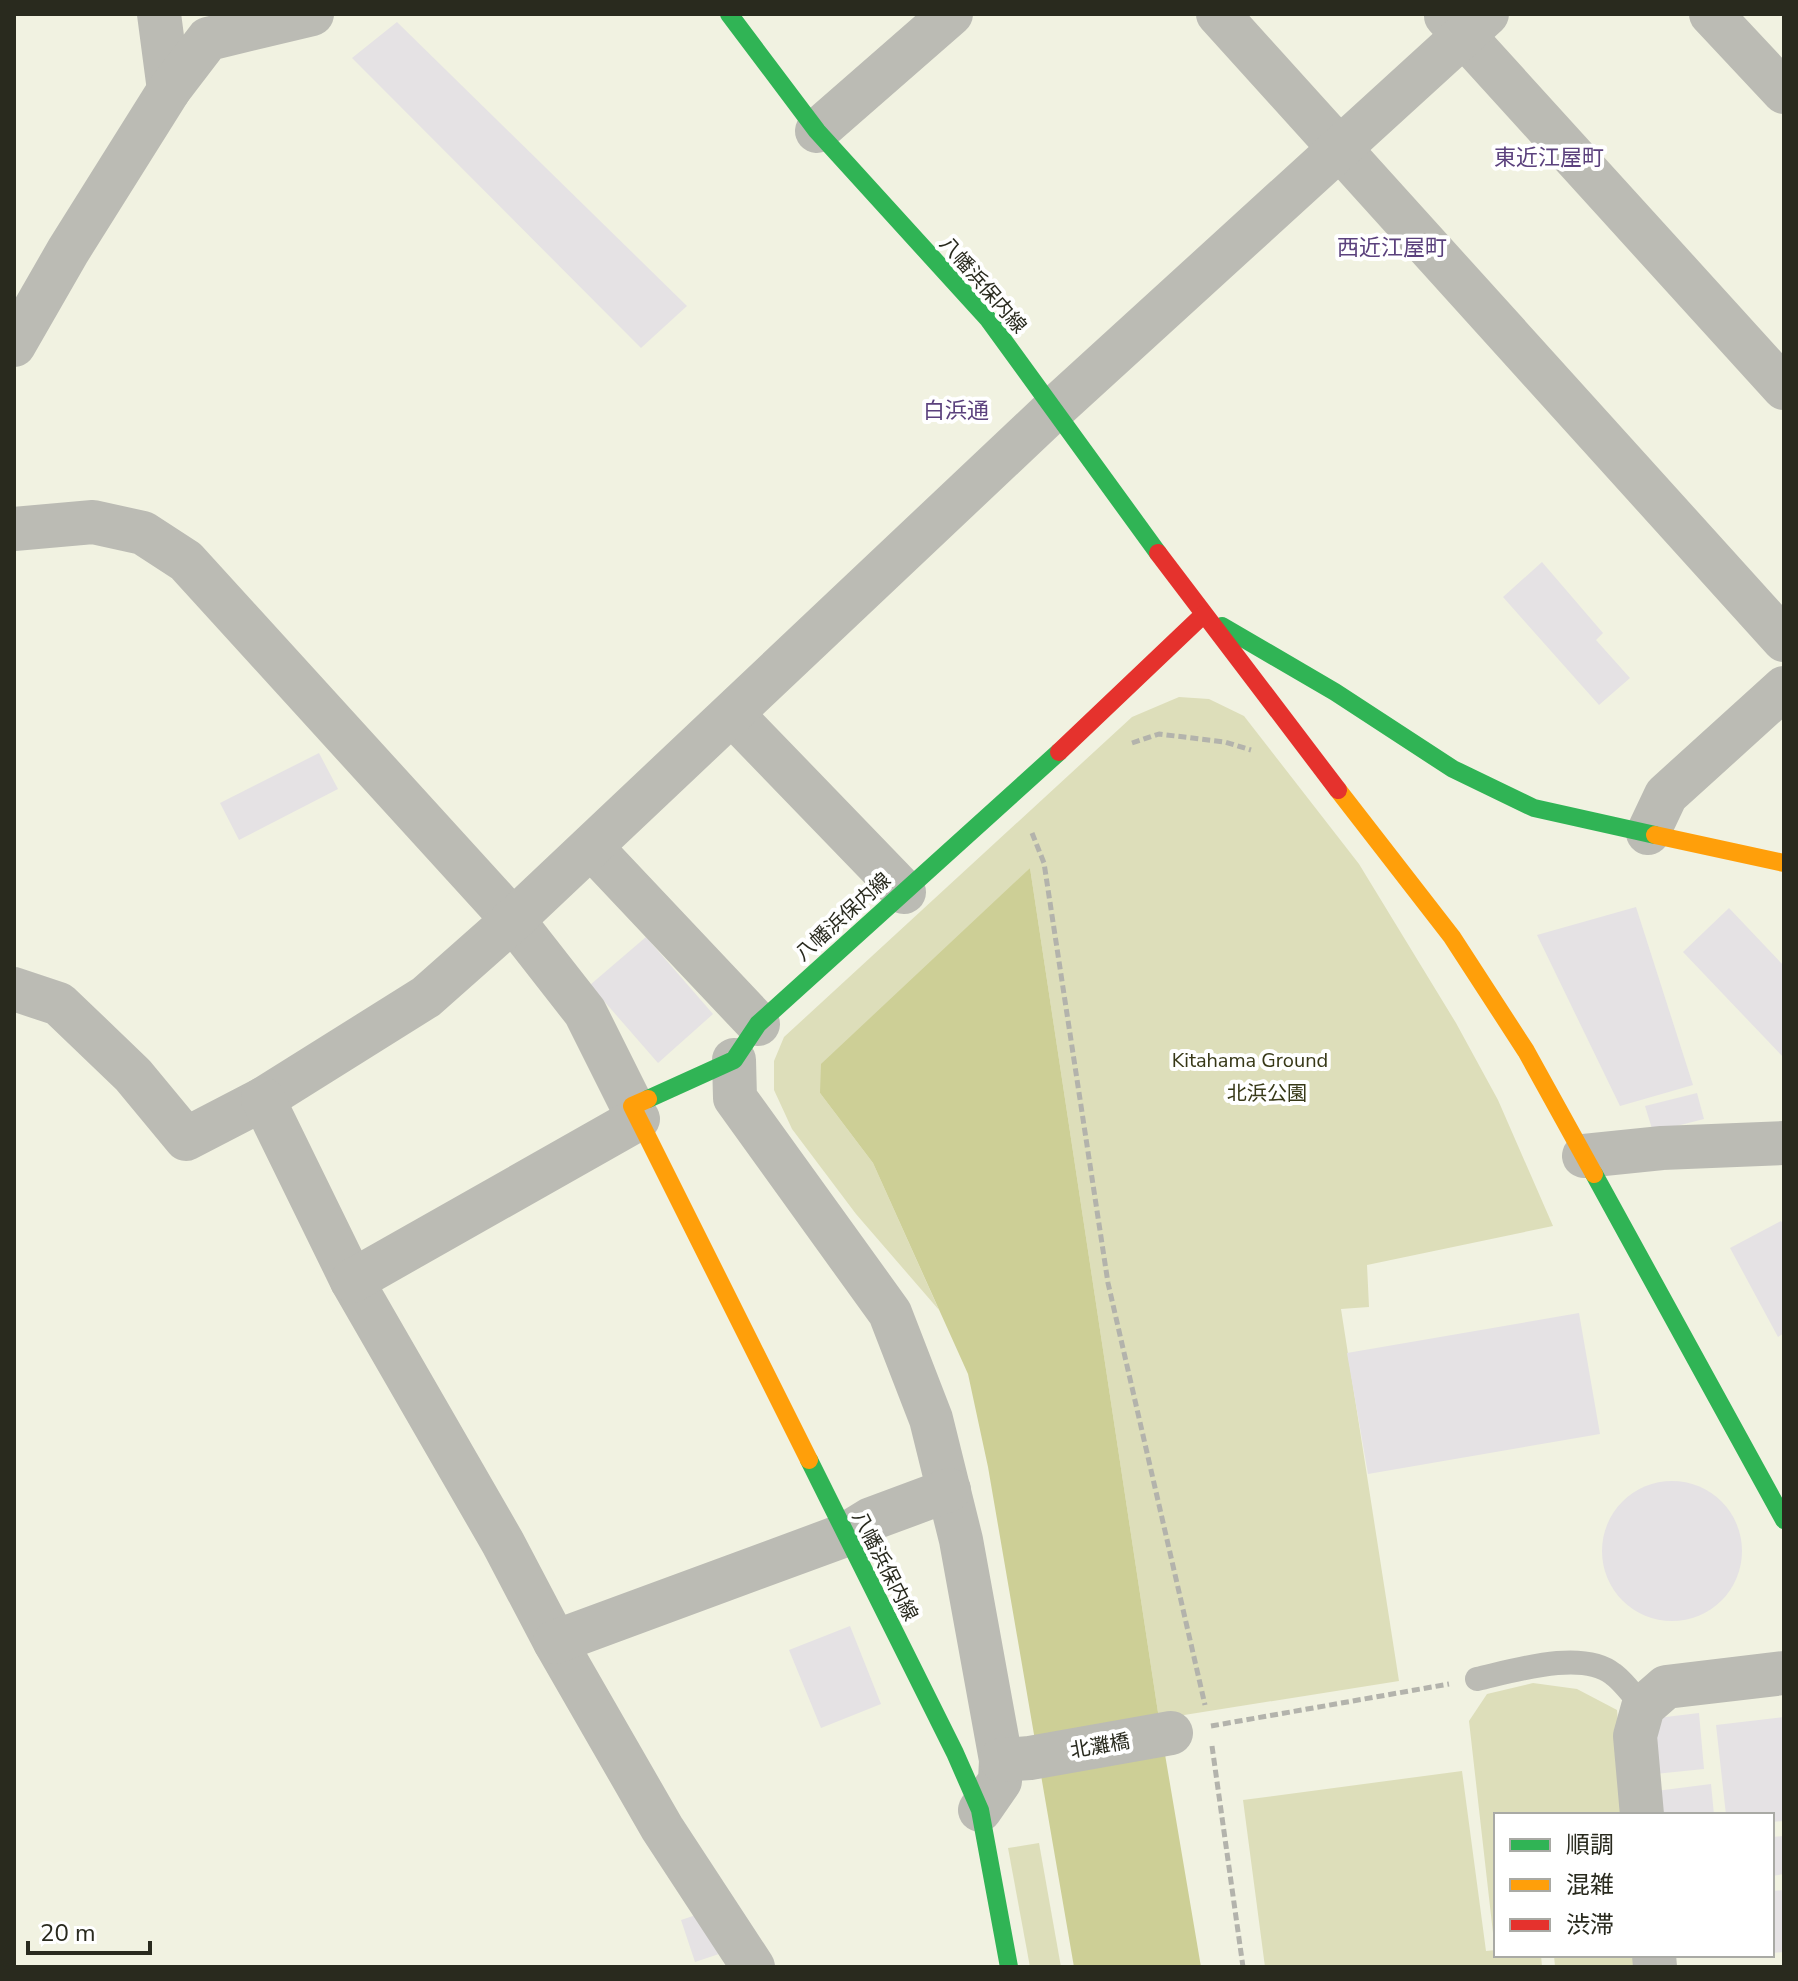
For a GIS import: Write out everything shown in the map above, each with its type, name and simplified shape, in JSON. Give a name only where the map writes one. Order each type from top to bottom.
[{"type":"main road","name":"八幡浜保内線","points":[[729,14],[817,131],[988,319],[1203,615],[1016,793],[758,1024],[734,1060]]},
{"type":"main road","points":[[1203,615],[1335,692],[1466,776],[1534,808],[1784,863]]},
{"type":"main road","points":[[1203,615],[1452,937],[1526,1051],[1784,1520]]},
{"type":"main road","points":[[635,1112],[734,1060]]},
{"type":"main road","name":"八幡浜保内線","points":[[635,1112],[955,1753],[980,1810],[1009,1967]]},
{"type":"street","points":[[159,14],[169,90]]},
{"type":"street","points":[[14,345],[68,251],[169,90],[208,39],[312,14]]},
{"type":"street","points":[[817,131],[951,14]]},
{"type":"street","points":[[1218,14],[1784,640]]},
{"type":"street","points":[[1711,14],[1784,92]]},
{"type":"street","points":[[14,989],[59,1004],[133,1075],[186,1139],[263,1099],[426,997],[591,847],[1054,409],[1340,147],[1465,21],[1784,388]]},
{"type":"street","points":[[14,529],[93,522],[143,533],[186,561],[513,920],[585,1012],[635,1112],[352,1281]]},
{"type":"street","points":[[1648,833],[1666,795],[1784,688]]},
{"type":"street","points":[[732,714],[904,892]]},
{"type":"street","points":[[591,847],[758,1024]]},
{"type":"street","points":[[734,1060],[735,1098],[890,1313],[931,1419],[1016,1759],[980,1810]]},
{"type":"street","points":[[263,1099],[352,1281],[503,1543],[555,1642],[662,1828],[753,1967]]},
{"type":"street","points":[[1584,1156],[1662,1148],[1784,1143]]},
{"type":"street","points":[[555,1642],[845,1535],[871,1519],[949,1490]]},
{"type":"street","points":[[1642,1813],[1635,1736],[1643,1707],[1666,1687],[1784,1673]]},
{"type":"street","name":"北灘橋","points":[[1016,1759],[1190,1730]]},
{"type":"lane","points":[[1477,1679],[1541,1665],[1584,1662],[1612,1672],[1643,1707]]},
{"type":"path","points":[[1120,746],[1159,734],[1225,742],[1265,754]]},
{"type":"path","points":[[1016,793],[1044,863],[1108,1283],[1190,1730],[1243,1967]]},
{"type":"path","points":[[1190,1730],[1477,1679]]},
{"type":"green space","name":"北浜公園","points":[[1179,697],[1209,699],[1244,716],[1359,864],[1456,1023],[1498,1100],[1553,1226],[1367,1265],[1369,1307],[1341,1309],[1399,1681],[1159,1719],[1030,868],[820,1093],[873,1163],[939,1310],[856,1214],[792,1129],[774,1090],[774,1061],[784,1037],[1132,717]]},
{"type":"green space","points":[[1533,1683],[1577,1689],[1617,1710],[1625,1813],[1494,1813],[1494,1933],[1469,1721],[1487,1694]]},
{"type":"green space","points":[[1462,1771],[1486,1951],[1494,1950],[1494,1957],[1541,1957],[1542,1967],[1265,1967],[1243,1800]]},
{"type":"green space","points":[[1039,1843],[1061,1967],[1030,1967],[1008,1848]]},
{"type":"green space","points":[[1554,1957],[1636,1957],[1637,1967],[1555,1967]]},
{"type":"shaded area","points":[[1030,868],[1159,1719],[1201,1967],[1074,1967],[988,1467],[968,1374],[873,1163],[820,1093],[821,1064]]},
{"type":"building","points":[[397,22],[687,306],[641,348],[352,58]]},
{"type":"building","points":[[1542,562],[1603,633],[1596,640],[1630,678],[1599,705],[1503,597]]},
{"type":"building","points":[[319,753],[338,789],[239,840],[220,803]]},
{"type":"building","points":[[1636,907],[1693,1085],[1620,1106],[1537,935]]},
{"type":"building","points":[[1729,908],[1784,966],[1784,1058],[1683,952]]},
{"type":"building","points":[[646,937],[713,1014],[658,1063],[590,985]]},
{"type":"building","points":[[1697,1093],[1704,1119],[1653,1132],[1645,1106]]},
{"type":"building","points":[[1781,1221],[1784,1226],[1784,1333],[1778,1337],[1730,1248]]},
{"type":"building","points":[[1579,1313],[1600,1434],[1368,1474],[1347,1353]]},
{"type":"building","points":[[1672,1481],[1699,1486],[1722,1501],[1737,1524],[1742,1551],[1737,1578],[1722,1601],[1699,1616],[1672,1621],[1645,1616],[1622,1601],[1607,1578],[1602,1551],[1607,1524],[1622,1501],[1645,1486]]},
{"type":"building","points":[[850,1626],[881,1704],[821,1728],[789,1650]]},
{"type":"building","points":[[1699,1713],[1704,1769],[1655,1774],[1649,1719]]},
{"type":"building","points":[[1784,1717],[1784,1821],[1774,1822],[1774,1813],[1726,1813],[1716,1725]]},
{"type":"building","points":[[1711,1784],[1714,1813],[1659,1813],[1656,1791]]},
{"type":"building","points":[[1784,1836],[1784,1874],[1774,1876],[1774,1837]]},
{"type":"building","points":[[1784,1890],[1784,1952],[1774,1953],[1774,1891]]},
{"type":"building","points":[[711,1910],[725,1952],[695,1962],[681,1920]]},
{"type":"traffic: fast","points":[[729,14],[817,131],[988,319],[1158,553]]},
{"type":"traffic: fast","points":[[1222,626],[1335,692],[1453,769],[1534,808],[1655,835]]},
{"type":"traffic: fast","points":[[648,1099],[734,1060],[758,1024],[1059,752]]},
{"type":"traffic: fast","points":[[1594,1174],[1784,1520]]},
{"type":"traffic: fast","points":[[809,1460],[955,1753],[980,1810],[1009,1967]]},
{"type":"traffic: slow","points":[[1338,790],[1452,937],[1526,1051],[1594,1174]]},
{"type":"traffic: slow","points":[[1655,835],[1784,863]]},
{"type":"traffic: slow","points":[[648,1099],[632,1106],[809,1460]]},
{"type":"traffic: jam","points":[[1158,553],[1338,790]]},
{"type":"traffic: jam","points":[[1059,752],[1203,615]]},
{"type":"district","name":"東近江屋町","points":[[1549,158]]},
{"type":"district","name":"西近江屋町","points":[[1392,248]]},
{"type":"district","name":"白浜通","points":[[956,411]]},
{"type":"park label","name":"Kitahama Ground","points":[[1250,1060]]}]
